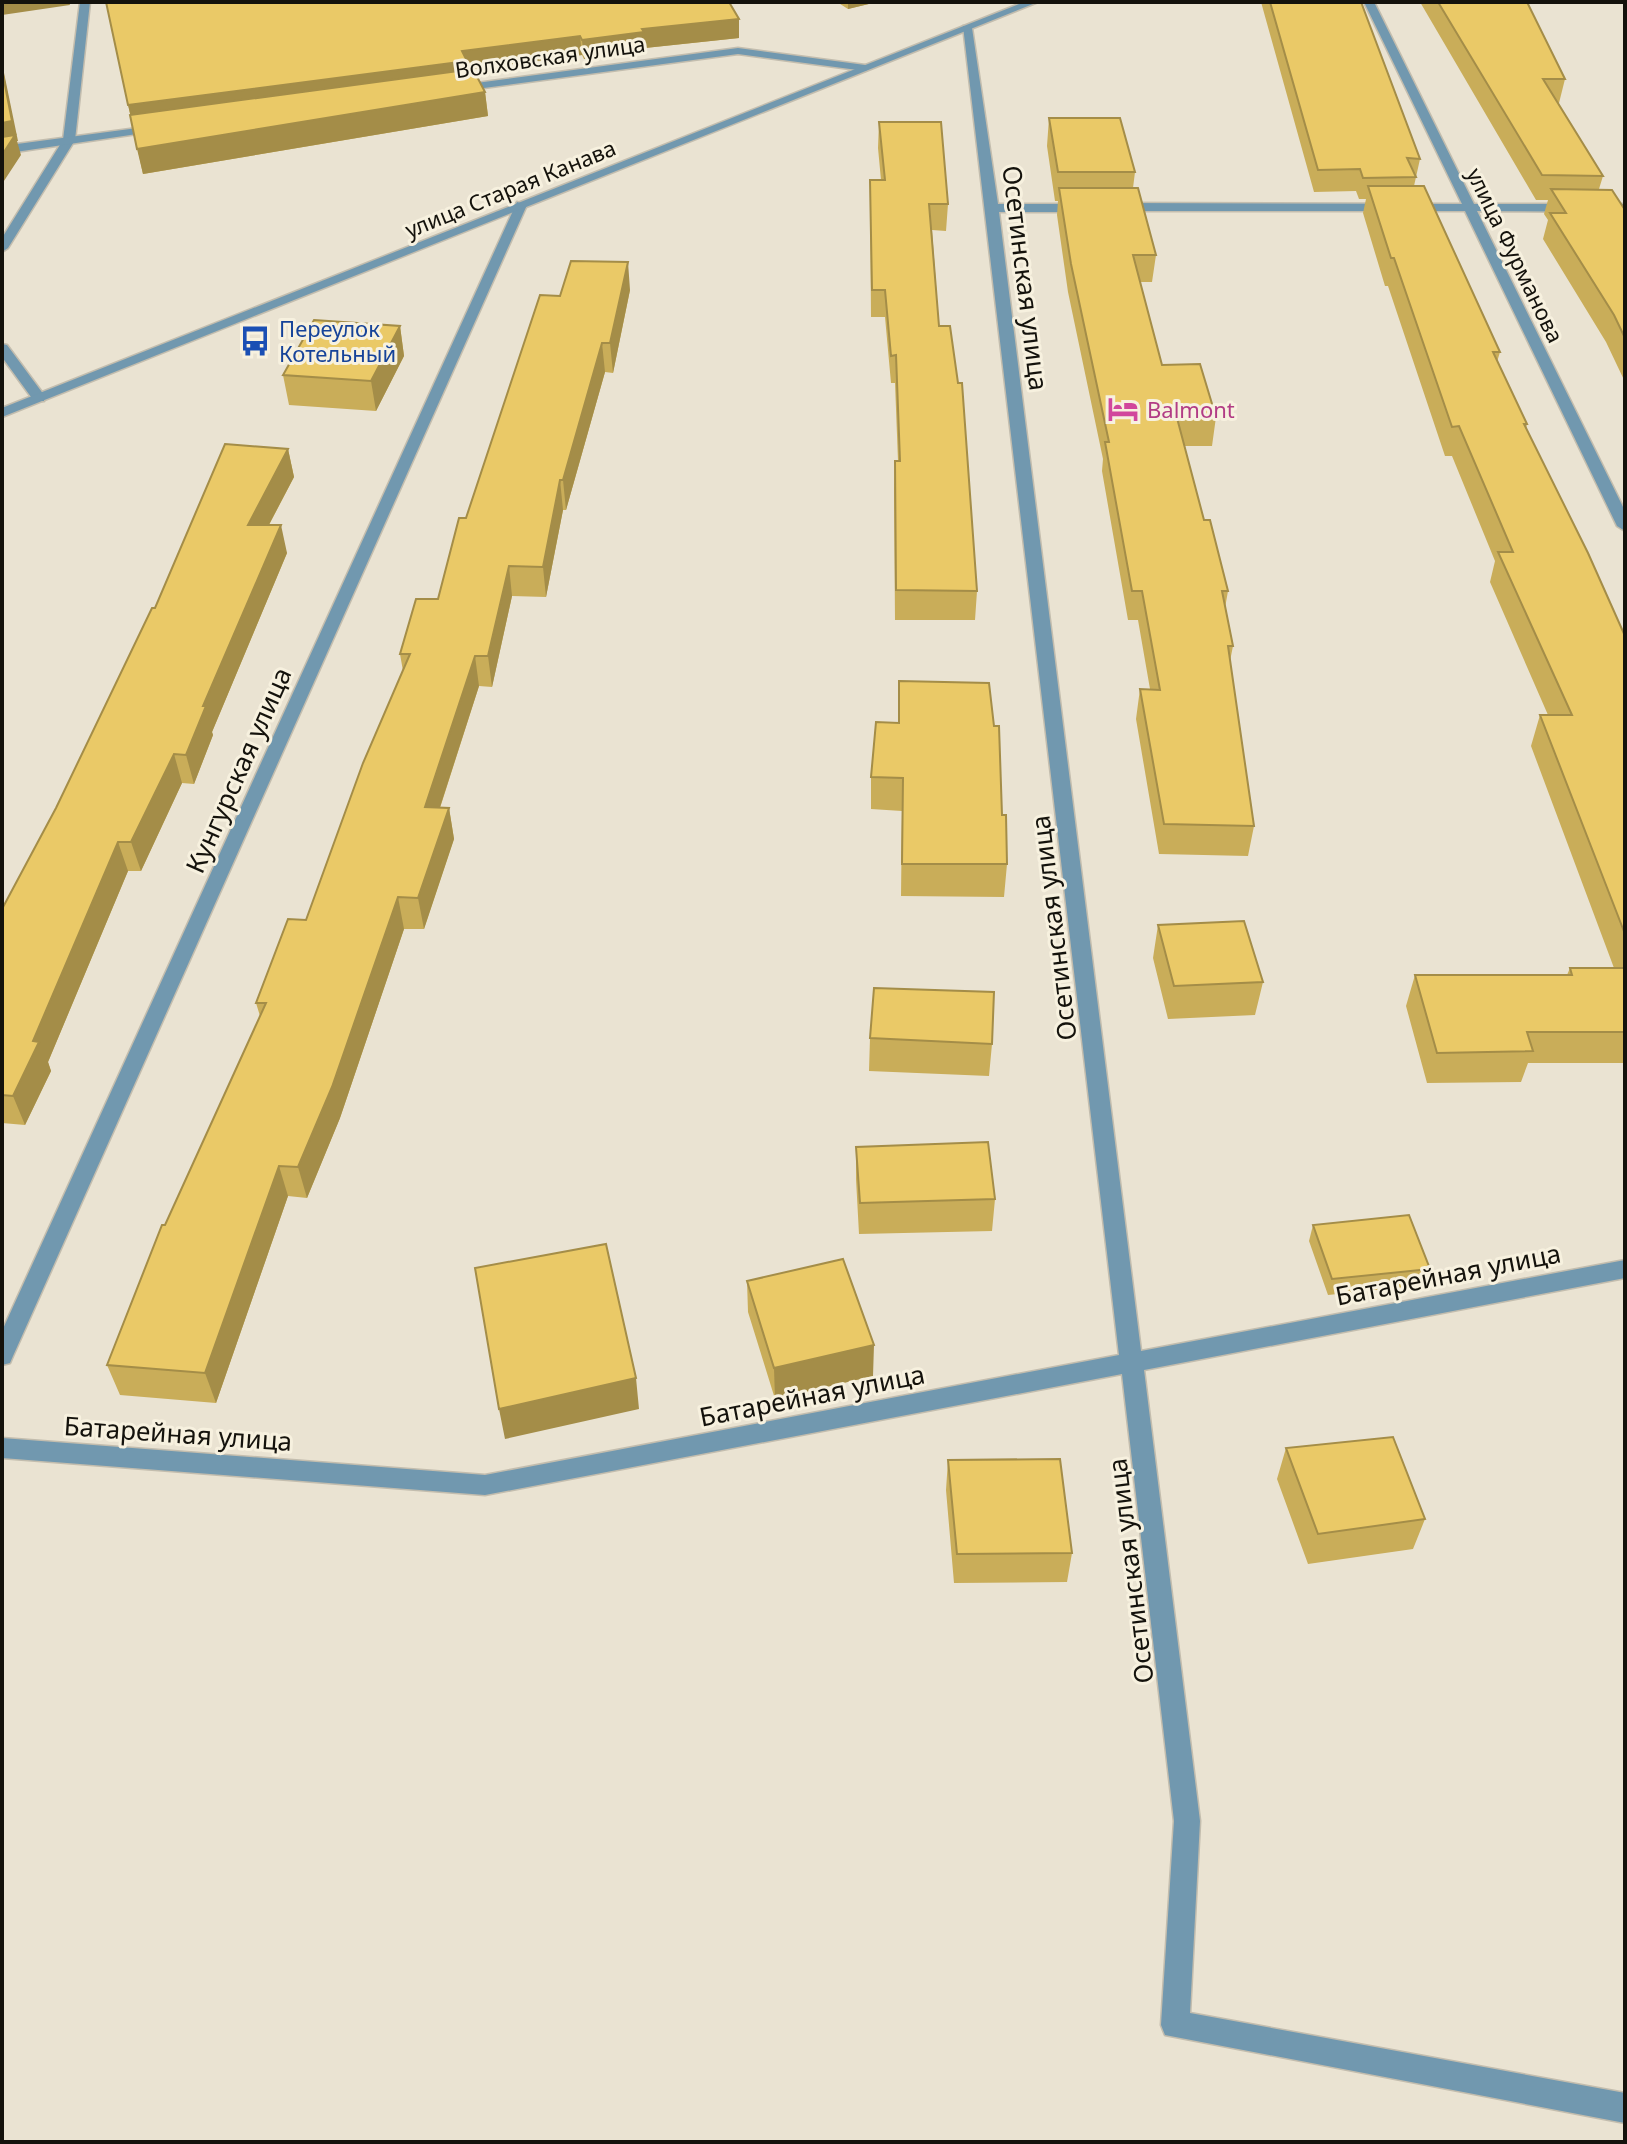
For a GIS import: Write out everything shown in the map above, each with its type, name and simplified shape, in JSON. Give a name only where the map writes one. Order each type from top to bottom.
[{"type":"street","points":[[2,248],[69,140],[85,2]]},
{"type":"street","name":"улица Старая Канава","points":[[2,413],[1033,2]]},
{"type":"street","name":"улица Фурманова","points":[[1369,2],[1625,526]]},
{"type":"street","name":"Осетинская улица","points":[[967,28],[992,208],[1187,1821],[1175,2025],[1625,2108]]},
{"type":"street","name":"Волховская улица","points":[[442,90],[738,51],[865,68]]},
{"type":"street","points":[[2,150],[178,126]]},
{"type":"street","name":"Кунгурская улица","points":[[2,1356],[521,205]]},
{"type":"street","points":[[992,208],[1625,208]]},
{"type":"street","points":[[2,348],[39,398]]},
{"type":"street","name":"Батарейная улица","points":[[2,1448],[485,1485],[1625,1269]]},
{"type":"building","points":[[106,2],[729,2],[739,19],[642,29],[644,32],[582,40],[580,36],[462,51],[467,61],[128,105]]},
{"type":"building","points":[[1270,2],[1361,2],[1420,159],[1407,158],[1416,177],[1363,178],[1360,169],[1318,170]]},
{"type":"building","points":[[1438,2],[1527,2],[1565,79],[1543,79],[1603,176],[1542,175]]},
{"type":"building","points":[[473,69],[485,92],[137,149],[130,115]]},
{"type":"building","points":[[2,70],[12,121],[2,123]]},
{"type":"building","points":[[1049,118],[1120,118],[1135,172],[1058,172]]},
{"type":"building","points":[[879,122],[941,122],[948,204],[929,204],[939,326],[950,326],[958,383],[962,383],[977,591],[896,590],[895,461],[900,461],[896,355],[891,356],[885,290],[872,290],[870,180],[885,180]]},
{"type":"building","points":[[15,135],[2,155],[2,137]]},
{"type":"building","points":[[1368,186],[1424,186],[1500,352],[1493,352],[1527,424],[1524,424],[1625,636],[1625,934],[1540,715],[1572,715],[1498,552],[1513,552],[1459,426],[1452,427]]},
{"type":"building","points":[[1059,188],[1138,188],[1156,255],[1133,255],[1162,365],[1200,364],[1216,417],[1177,418],[1204,520],[1210,520],[1228,591],[1222,591],[1233,646],[1228,646],[1254,826],[1164,824],[1140,689],[1160,690],[1142,591],[1132,591],[1105,442],[1109,442],[1071,264]]},
{"type":"building","points":[[1551,189],[1612,190],[1625,210],[1625,338],[1614,315],[1550,213],[1566,213]]},
{"type":"building","points":[[571,261],[628,262],[610,343],[602,343],[563,480],[560,480],[543,567],[509,566],[488,656],[475,656],[425,807],[449,808],[418,898],[398,897],[332,1087],[298,1167],[279,1166],[205,1373],[107,1365],[162,1225],[165,1225],[266,1003],[256,1003],[288,919],[306,920],[363,763],[410,654],[400,654],[416,599],[438,599],[459,518],[466,518],[540,295],[560,296]]},
{"type":"building","points":[[314,320],[400,326],[371,381],[283,375]]},
{"type":"building","points":[[225,444],[288,449],[248,525],[281,525],[203,706],[206,706],[186,755],[174,754],[131,842],[118,842],[33,1041],[39,1042],[13,1096],[2,1095],[2,909],[56,808],[152,608],[155,608]]},
{"type":"building","points":[[899,681],[989,683],[994,726],[999,726],[1007,864],[902,864],[903,778],[871,777],[876,722],[899,723]]},
{"type":"building","points":[[1244,921],[1263,982],[1174,986],[1158,925]]},
{"type":"building","points":[[1570,968],[1625,968],[1625,1032],[1527,1032],[1533,1051],[1437,1053],[1415,975],[1572,975]]},
{"type":"building","points":[[874,988],[994,992],[992,1044],[870,1038]]},
{"type":"building","points":[[988,1142],[995,1199],[860,1203],[856,1147]]},
{"type":"building","points":[[1409,1215],[1430,1269],[1332,1279],[1313,1225]]},
{"type":"building","points":[[606,1244],[636,1378],[499,1409],[475,1268]]},
{"type":"building","points":[[843,1259],[874,1345],[774,1368],[747,1281]]},
{"type":"building","points":[[1393,1437],[1425,1519],[1318,1534],[1286,1448]]},
{"type":"building","points":[[1060,1459],[1072,1553],[957,1554],[948,1460]]},
{"type":"place","name":"Переулок Котельный","points":[[255,341]]},
{"type":"place","name":"Balmont","points":[[1123,409]]}]
